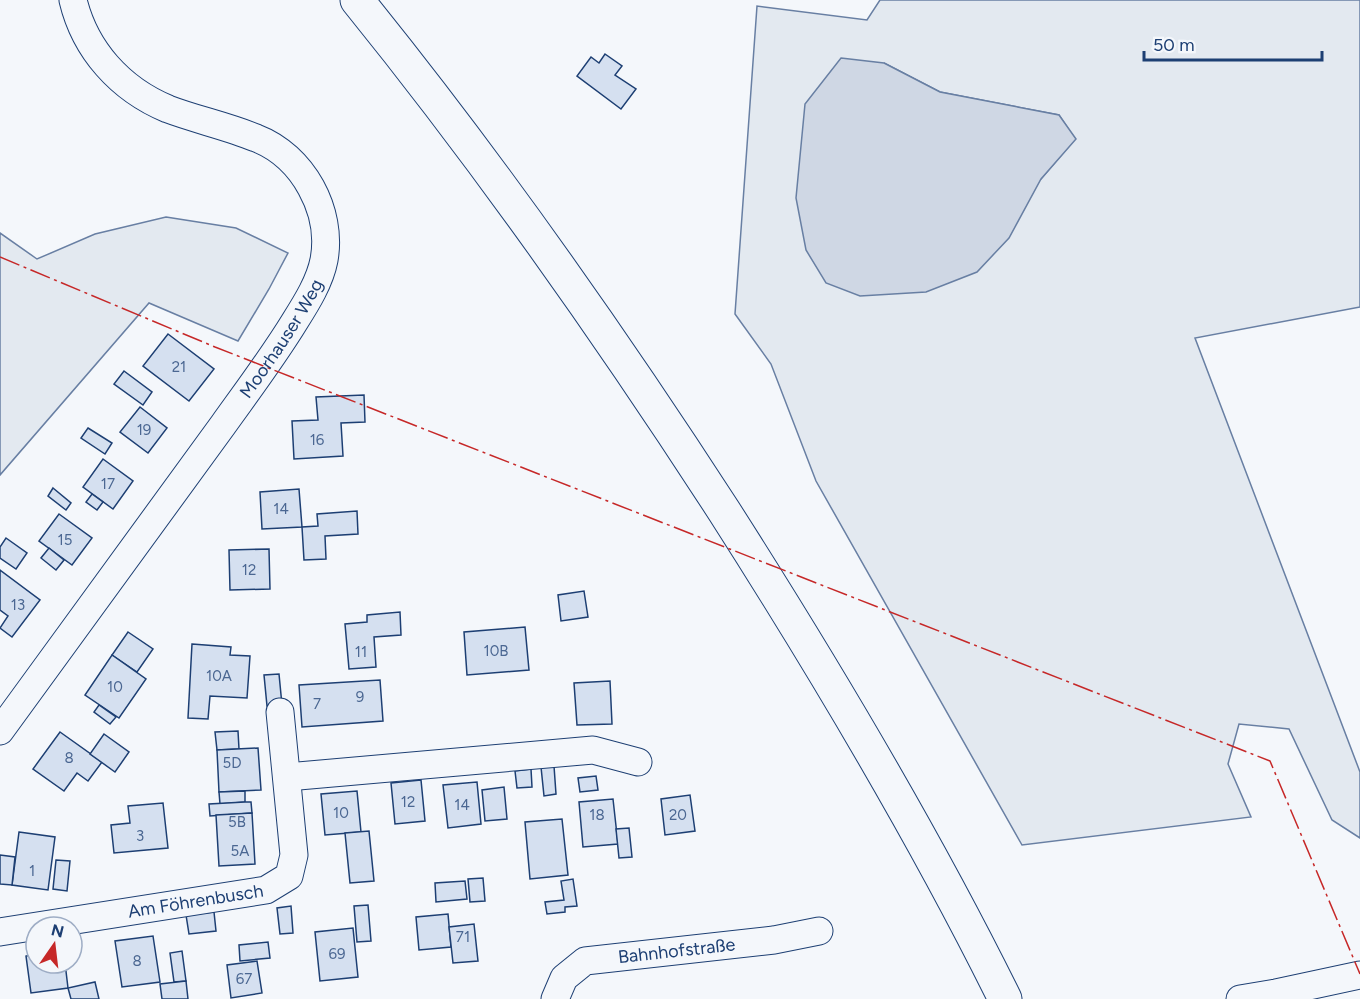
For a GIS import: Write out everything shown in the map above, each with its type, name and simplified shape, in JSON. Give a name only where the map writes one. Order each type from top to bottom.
[{"type":"highway","points":[[357,0],[447,113],[592,314],[684,450],[768,580],[854,723],[921,841],[1005,999]]},
{"type":"street","name":"Moorhauser Weg","points":[[0,731],[277,350],[310,297],[324,262],[326,236],[321,211],[313,190],[287,158],[260,139],[166,108],[137,93],[112,72],[92,48],[78,18],[74,0]]},
{"type":"street","name":"Am Föhrenbusch","points":[[0,932],[266,890],[289,876],[294,855],[280,712]]},
{"type":"street","points":[[287,777],[593,750],[638,762]]},
{"type":"street","name":"Bahnhofstraße","points":[[555,999],[564,978],[585,961],[774,940],[819,931]]},
{"type":"street","points":[[1240,999],[1360,975]]},
{"type":"shaded area","points":[[880,0],[1360,0],[1360,307],[1195,338],[1360,772],[1360,838],[1332,820],[1289,729],[1239,724],[1228,764],[1251,817],[1022,845],[816,481],[771,364],[735,314],[757,6],[867,20]],"holes":[[[884,63],[940,92],[1059,115],[1075,139],[1041,179]]]},
{"type":"shaded area","points":[[841,58],[884,63],[940,92],[1059,115],[1076,139],[1041,179],[1009,238],[977,272],[926,292],[860,296],[826,283],[806,250],[796,198],[805,104]]},
{"type":"shaded area","points":[[166,217],[236,228],[288,253],[238,341],[149,303],[0,475],[0,233],[37,259],[95,234]]},
{"type":"building","points":[[605,54],[622,66],[615,75],[636,89],[621,109],[577,76],[591,57],[599,63]]},
{"type":"building","points":[[168,334],[214,369],[189,401],[143,366]]},
{"type":"building","points":[[124,371],[152,392],[143,405],[114,384]]},
{"type":"building","points":[[364,395],[365,422],[341,423],[343,456],[294,459],[292,421],[318,420],[316,397]]},
{"type":"building","points":[[140,407],[167,428],[148,453],[120,432]]},
{"type":"building","points":[[88,428],[112,443],[105,454],[81,438]]},
{"type":"building","points":[[103,459],[133,481],[113,509],[83,487]]},
{"type":"building","points":[[53,488],[71,503],[66,510],[48,496]]},
{"type":"building","points":[[299,489],[302,527],[262,529],[260,492]]},
{"type":"building","points":[[92,494],[103,502],[97,510],[86,502]]},
{"type":"building","points":[[357,511],[358,534],[325,536],[326,559],[304,560],[302,527],[318,526],[317,514]]},
{"type":"building","points":[[59,514],[92,538],[72,565],[39,541]]},
{"type":"building","points":[[6,538],[27,553],[16,569],[0,558],[0,547]]},
{"type":"building","points":[[49,548],[64,560],[56,570],[41,558]]},
{"type":"building","points":[[269,549],[270,589],[230,590],[229,550]]},
{"type":"building","points":[[0,570],[40,600],[12,637],[0,628],[8,616],[0,610]]},
{"type":"building","points":[[584,591],[588,617],[561,621],[558,595]]},
{"type":"building","points":[[400,612],[401,635],[374,637],[376,667],[349,669],[345,624],[367,622],[367,615]]},
{"type":"building","points":[[525,627],[529,670],[467,675],[464,632]]},
{"type":"building","points":[[128,632],[153,649],[137,672],[112,655]]},
{"type":"building","points":[[192,644],[231,647],[230,655],[250,656],[247,698],[210,696],[208,719],[188,718]]},
{"type":"building","points":[[112,655],[146,679],[119,718],[85,695]]},
{"type":"building","points":[[279,674],[282,705],[267,706],[264,675]]},
{"type":"building","points":[[380,680],[383,721],[302,727],[299,685]]},
{"type":"building","points":[[610,681],[612,724],[577,725],[574,683]]},
{"type":"building","points":[[99,705],[116,717],[110,724],[94,712]]},
{"type":"building","points":[[238,731],[239,749],[217,750],[215,732]]},
{"type":"building","points":[[60,732],[102,762],[88,781],[77,773],[64,791],[33,769]]},
{"type":"building","points":[[104,734],[129,752],[115,772],[90,754]]},
{"type":"building","points":[[258,748],[261,790],[219,792],[217,750]]},
{"type":"building","points":[[554,766],[556,794],[544,796],[541,767]]},
{"type":"building","points":[[531,769],[532,787],[517,788],[515,771]]},
{"type":"building","points":[[596,776],[598,790],[580,792],[578,778]]},
{"type":"building","points":[[421,780],[425,821],[395,824],[391,783]]},
{"type":"building","points":[[477,782],[481,824],[448,828],[443,785]]},
{"type":"building","points":[[504,787],[507,819],[485,821],[482,790]]},
{"type":"building","points":[[245,791],[245,802],[220,804],[219,792]]},
{"type":"building","points":[[357,791],[361,832],[325,835],[321,794]]},
{"type":"building","points":[[690,795],[695,831],[665,835],[661,799]]},
{"type":"building","points":[[613,799],[618,844],[583,847],[579,802]]},
{"type":"building","points":[[251,802],[252,813],[210,816],[209,804]]},
{"type":"building","points":[[163,803],[168,848],[114,853],[111,825],[130,823],[128,806]]},
{"type":"building","points":[[252,813],[255,864],[219,866],[216,815]]},
{"type":"building","points":[[562,819],[568,875],[530,879],[525,822]]},
{"type":"building","points":[[629,828],[632,857],[619,858],[616,829]]},
{"type":"building","points":[[369,831],[374,881],[350,883],[345,833]]},
{"type":"building","points":[[19,832],[55,837],[48,890],[12,885]]},
{"type":"building","points":[[0,855],[15,857],[12,885],[0,884]]},
{"type":"building","points":[[56,860],[70,861],[67,891],[53,889]]},
{"type":"building","points":[[483,878],[485,901],[470,902],[468,879]]},
{"type":"building","points":[[573,879],[577,906],[565,907],[565,912],[547,914],[545,902],[564,900],[561,881]]},
{"type":"building","points":[[465,881],[467,899],[436,902],[435,883]]},
{"type":"building","points":[[368,905],[371,941],[357,942],[354,906]]},
{"type":"building","points":[[291,906],[293,933],[280,934],[277,908]]},
{"type":"building","points":[[214,912],[216,931],[189,934],[186,915]]},
{"type":"building","points":[[448,914],[451,947],[419,950],[416,917]]},
{"type":"building","points":[[474,924],[478,961],[453,963],[449,927]]},
{"type":"building","points":[[353,928],[358,977],[320,981],[315,932]]},
{"type":"building","points":[[153,936],[160,982],[122,987],[115,941]]},
{"type":"building","points":[[268,942],[270,958],[240,961],[239,945]]},
{"type":"building","points":[[182,951],[186,981],[174,982],[170,953]]},
{"type":"building","points":[[257,961],[262,993],[231,998],[227,965]]},
{"type":"building","points":[[29,975],[66,975],[68,988],[31,993]]},
{"type":"building","points":[[186,981],[188,999],[162,999],[160,984]]},
{"type":"building","points":[[95,982],[99,999],[71,999],[68,988]]},
{"type":"power","points":[[0,257],[215,347],[1270,761],[1360,974]]}]
